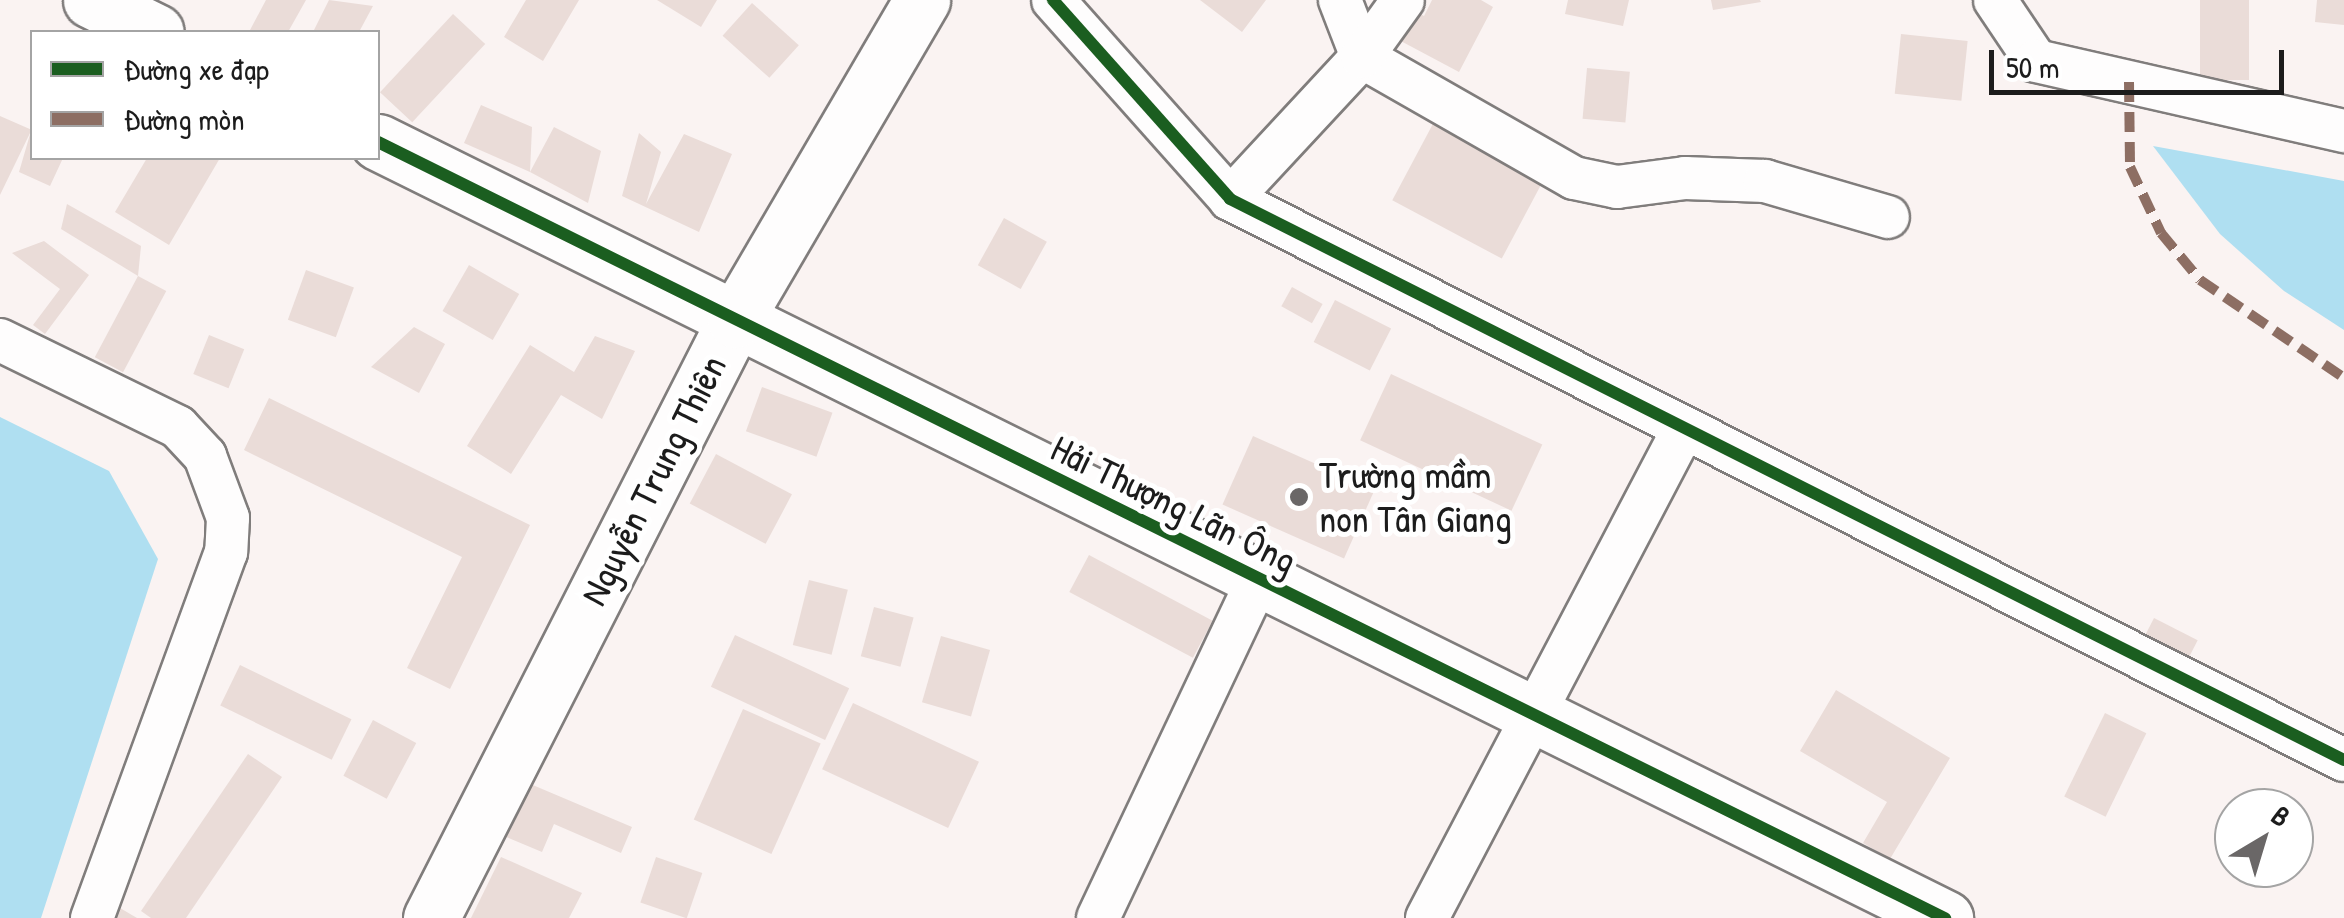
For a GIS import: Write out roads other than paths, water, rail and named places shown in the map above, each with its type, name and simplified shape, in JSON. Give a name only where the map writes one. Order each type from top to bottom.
[{"type":"street","points":[[91,0],[152,30]]},
{"type":"street","name":"Nguyễn Trung Thiên","points":[[431,918],[735,320],[922,0]]},
{"type":"street","points":[[1054,0],[1230,200],[2344,760]]},
{"type":"street","points":[[1340,0],[1362,58],[1552,169],[1597,186],[1765,181],[1888,218]]},
{"type":"street","points":[[1230,200],[1362,58],[1402,0]]},
{"type":"street","points":[[1995,0],[2036,60],[2344,132]]},
{"type":"street","name":"Hải Thượng Lãn Ông","points":[[380,143],[1945,918]]},
{"type":"street","points":[[0,340],[178,427],[205,456],[228,518],[226,552],[92,918]]},
{"type":"street","points":[[1427,918],[1538,717],[1684,428]]},
{"type":"street","points":[[1098,918],[1258,579]]},
{"type":"water","points":[[2153,146],[2344,181],[2344,330],[2284,291],[2220,234]]},
{"type":"water","points":[[0,417],[109,471],[158,559],[41,918],[0,918]]},
{"type":"place","name":"Trường mầm non Tân Giang","points":[[1299,497]]}]
